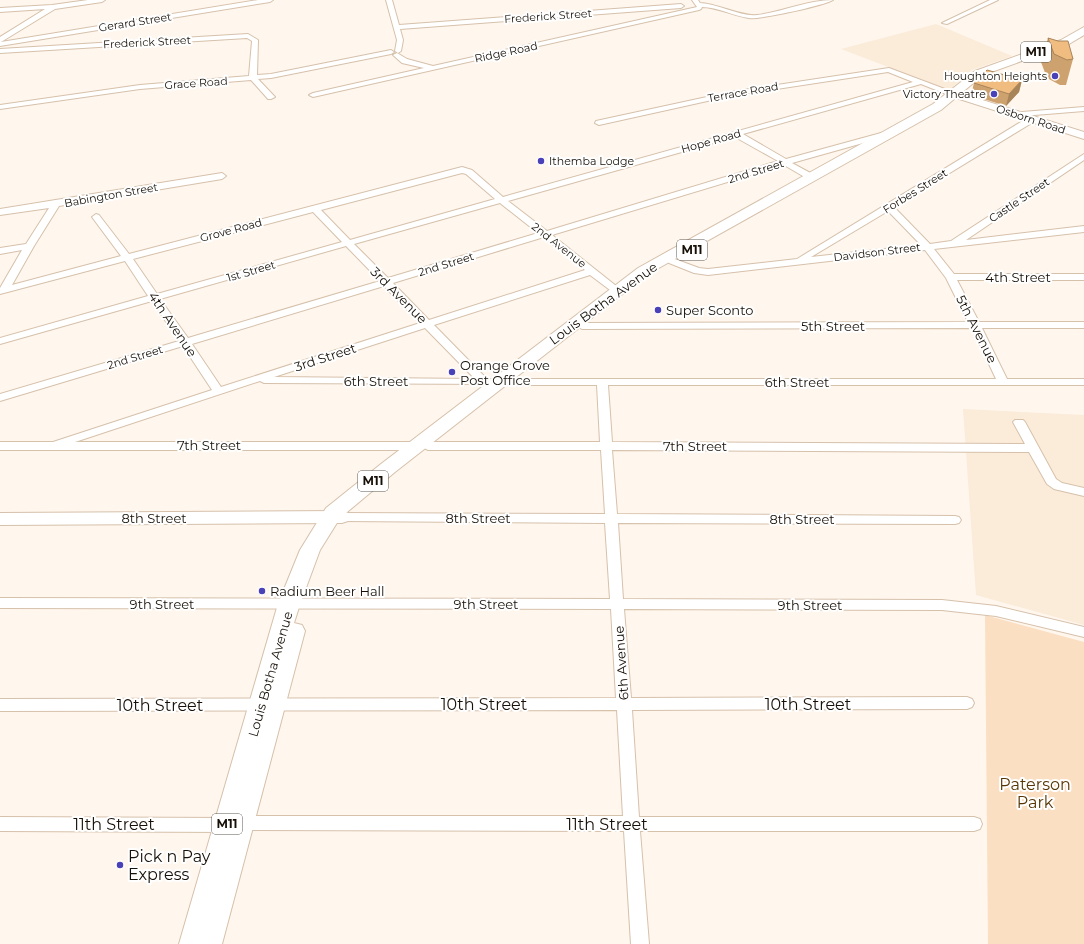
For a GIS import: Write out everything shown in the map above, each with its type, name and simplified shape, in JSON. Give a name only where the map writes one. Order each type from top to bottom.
[{"type":"main road","name":"Louis Botha Avenue","points":[[498,382],[582,326],[648,275],[946,108],[968,81],[980,73],[1065,42],[1084,30]]},
{"type":"main road","name":"Louis Botha Avenue","points":[[208,944],[248,753],[267,704],[295,604],[336,518],[360,500],[498,382],[651,266],[938,107],[991,72],[1061,47],[1084,36]]},
{"type":"main road","name":"Osborn Road","points":[[957,95],[1084,136]]},
{"type":"main road","name":"8th Street","points":[[0,519],[336,518]]},
{"type":"main road","name":"Louis Botha Avenue","points":[[193,944],[234,824]]},
{"type":"street","points":[[0,40],[64,0]]},
{"type":"street","points":[[0,10],[52,7],[102,0]]},
{"type":"street","name":"Gerard Street","points":[[0,44],[270,0]]},
{"type":"street","points":[[389,0],[401,41],[395,53],[405,61],[433,67]]},
{"type":"street","points":[[697,4],[711,5],[758,17],[830,0]]},
{"type":"street","points":[[945,23],[995,0]]},
{"type":"street","name":"Frederick Street","points":[[397,26],[697,4]]},
{"type":"street","name":"Ridge Road","points":[[313,95],[697,4]]},
{"type":"street","name":"Frederick Street","points":[[0,51],[248,36],[254,40],[253,78]]},
{"type":"street","name":"Grace Road","points":[[0,107],[140,87],[276,76],[395,53]]},
{"type":"street","points":[[405,61],[406,74]]},
{"type":"street","name":"Osborn Road","points":[[888,70],[957,95]]},
{"type":"street","name":"Terrace Road","points":[[599,123],[730,94],[888,70]]},
{"type":"street","points":[[253,78],[271,97]]},
{"type":"street","name":"Hope Road","points":[[502,200],[920,82]]},
{"type":"street","points":[[1017,114],[1084,109]]},
{"type":"street","name":"Forbes Street","points":[[798,261],[1032,119]]},
{"type":"street","name":"2nd Street","points":[[0,398],[786,162],[892,132]]},
{"type":"street","points":[[736,134],[811,178]]},
{"type":"street","name":"Castle Street","points":[[954,243],[1084,156]]},
{"type":"street","name":"2nd Avenue","points":[[462,170],[469,172],[617,291]]},
{"type":"street","name":"Grove Road","points":[[2,291],[462,170]]},
{"type":"street","name":"Babington Street","points":[[0,212],[222,176]]},
{"type":"street","name":"1st Street","points":[[0,341],[502,200]]},
{"type":"street","points":[[2,291],[56,204]]},
{"type":"street","name":"5th Avenue","points":[[889,207],[927,246],[951,277],[1003,382]]},
{"type":"street","name":"3rd Avenue","points":[[314,208],[428,324],[498,382]]},
{"type":"street","name":"4th Avenue","points":[[96,217],[156,297],[219,391]]},
{"type":"street","name":"Davidson Street","points":[[672,261],[697,271],[704,272],[1084,229]]},
{"type":"street","points":[[0,251],[29,246]]},
{"type":"street","name":"3rd Street","points":[[58,444],[592,271]]},
{"type":"street","name":"4th Street","points":[[951,277],[1084,277]]},
{"type":"street","name":"5th Street","points":[[582,326],[1084,325]]},
{"type":"street","name":"6th Street","points":[[253,380],[498,382],[1084,382]]},
{"type":"street","name":"6th Avenue","points":[[602,382],[640,944]]},
{"type":"street","points":[[1019,422],[1050,481],[1058,486],[1084,492]]},
{"type":"street","name":"7th Street","points":[[0,446],[58,444],[1032,448]]},
{"type":"street","name":"8th Street","points":[[336,518],[956,520]]},
{"type":"street","name":"9th Street","points":[[0,603],[942,605],[973,607],[1042,620],[1084,632]]},
{"type":"street","name":"10th Street","points":[[0,705],[624,705],[967,703]]},
{"type":"street","name":"11th Street","points":[[0,824],[974,824]]},
{"type":"shaded area","points":[[936,24],[1012,56],[972,70],[949,90],[841,49]]},
{"type":"shaded area","points":[[963,409],[1084,415],[1084,625],[976,595]]},
{"type":"green space","name":"Paterson Park","points":[[985,615],[1084,642],[1084,944],[988,944]]},
{"type":"building","points":[[1048,38],[1058,41],[1068,41],[1073,59],[1067,60],[1054,54]]},
{"type":"building","points":[[987,70],[1022,80],[1009,94],[974,83]]},
{"type":"place","name":"Houghton Heights","points":[[1055,76]]},
{"type":"place","name":"Victory Theatre","points":[[994,94]]},
{"type":"place","name":"Ithemba Lodge","points":[[541,161]]},
{"type":"place","name":"Super Sconto","points":[[658,310]]},
{"type":"place","name":"Orange Grove Post Office","points":[[452,372]]},
{"type":"place","name":"Radium Beer Hall","points":[[262,591]]},
{"type":"place","name":"Pick n Pay Express","points":[[120,865]]}]
